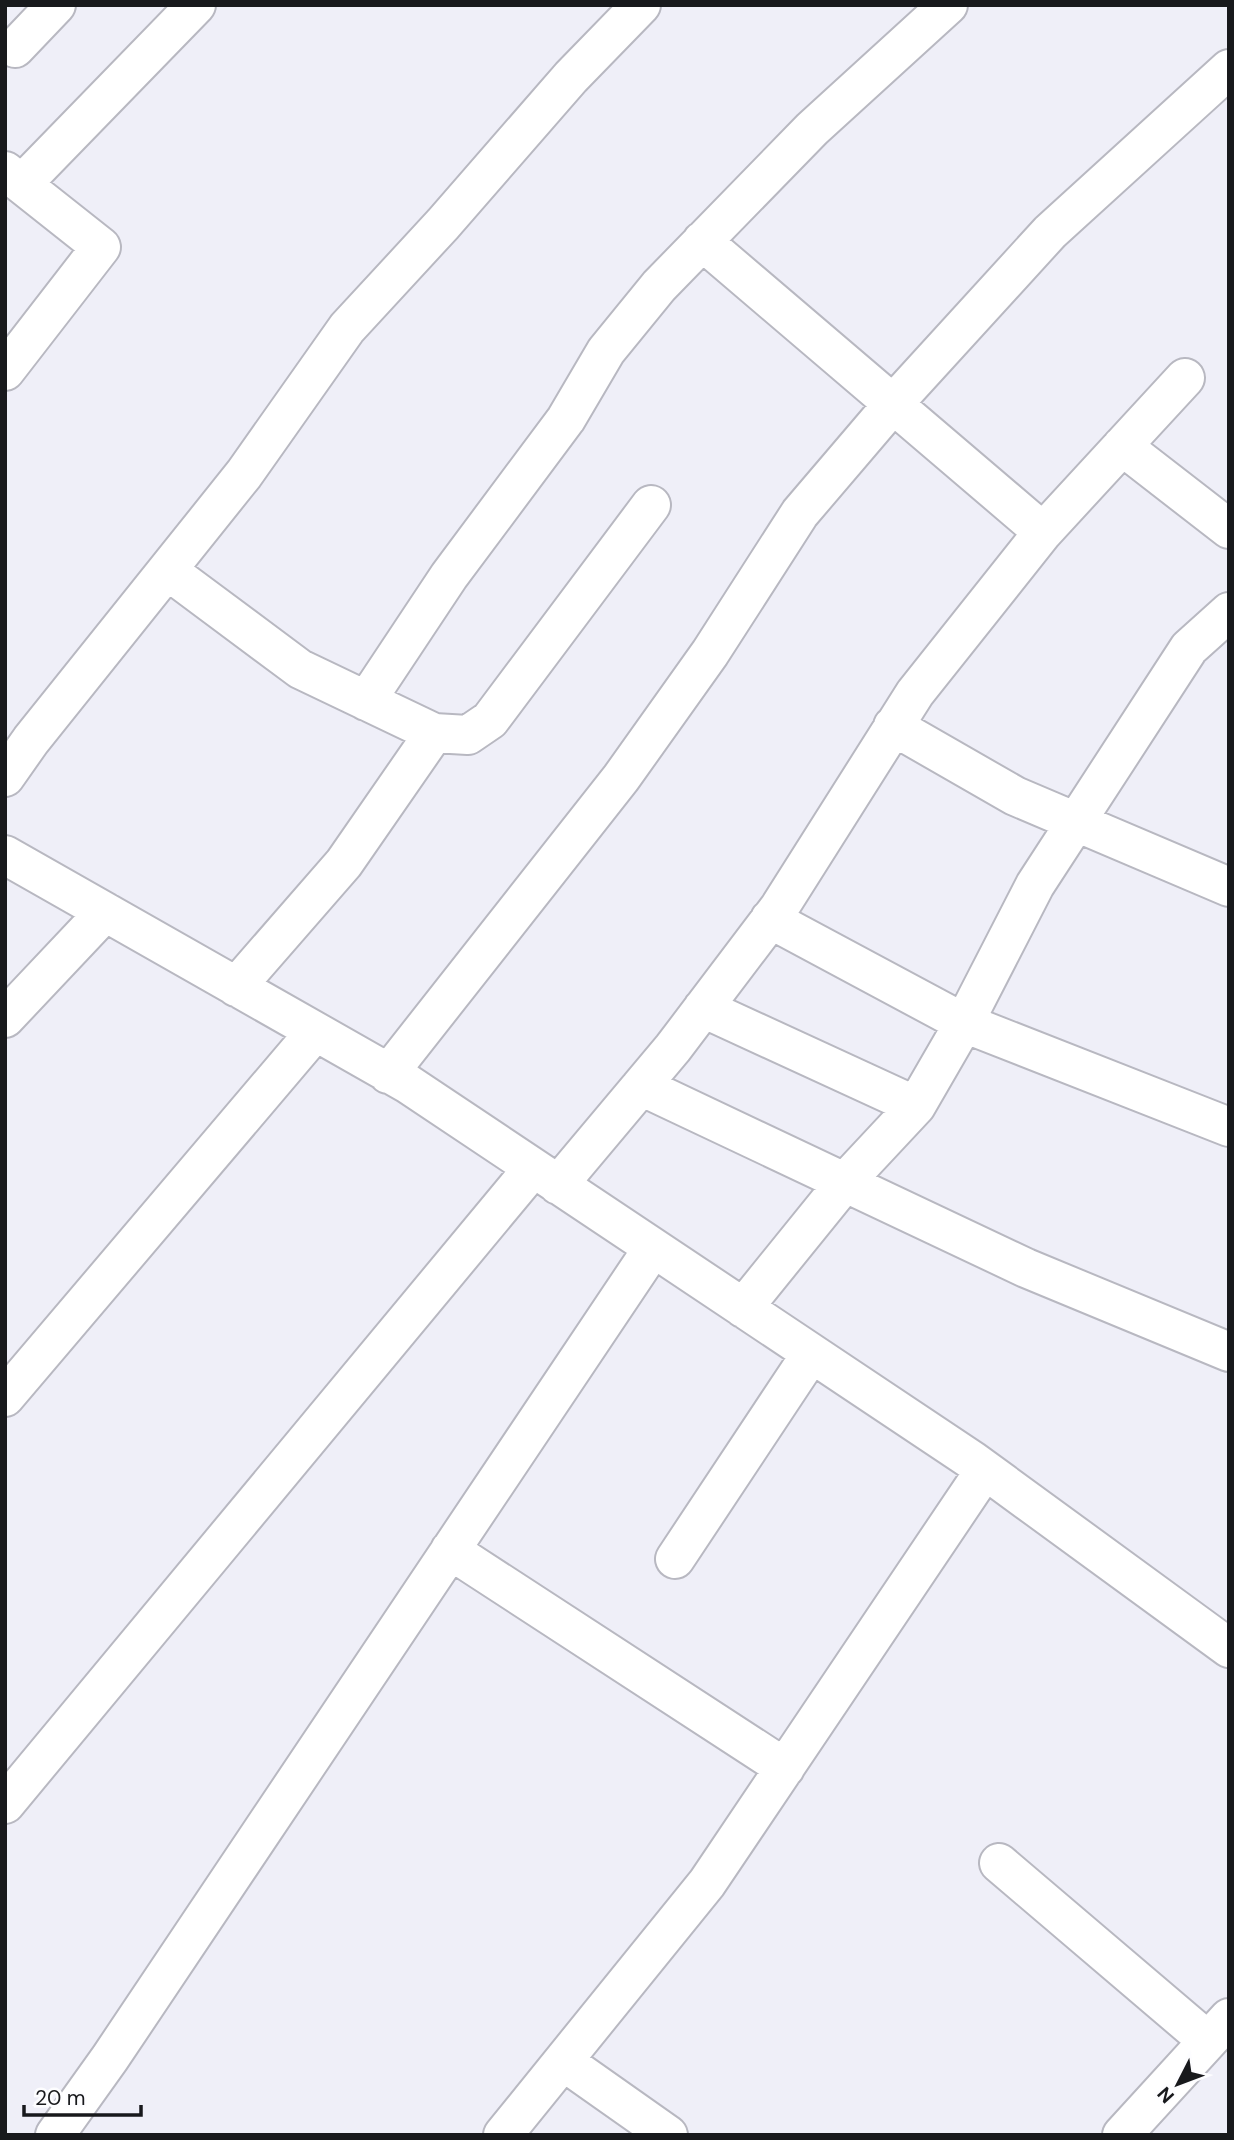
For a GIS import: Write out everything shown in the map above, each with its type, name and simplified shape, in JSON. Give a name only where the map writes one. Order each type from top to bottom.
[{"type":"street","points":[[15,48],[57,5]]},
{"type":"street","points":[[5,371],[102,247],[13,178],[196,5]]},
{"type":"street","points":[[5,777],[31,740],[244,474],[347,328],[443,224],[571,77],[641,5]]},
{"type":"street","points":[[366,701],[449,576],[566,419],[606,351],[659,286],[812,129],[948,5]]},
{"type":"street","points":[[388,1074],[621,778],[710,653],[800,513],[893,404],[1050,232],[1229,69]]},
{"type":"street","points":[[702,241],[1043,532]]},
{"type":"street","points":[[5,1804],[545,1176],[641,1086],[770,919],[915,693],[1043,532],[1185,378]]},
{"type":"street","points":[[1122,446],[1229,529]]},
{"type":"street","points":[[167,570],[300,669],[434,733],[468,735],[490,720],[651,505]]},
{"type":"street","points":[[743,1308],[845,1182],[916,1106],[964,1023],[1035,885],[1189,648],[1229,612]]},
{"type":"street","points":[[893,726],[1016,796],[1229,887]]},
{"type":"street","points":[[236,987],[344,863],[434,733]]},
{"type":"street","points":[[5,855],[388,1074],[985,1470],[1229,1648]]},
{"type":"street","points":[[5,1018],[105,912]]},
{"type":"street","points":[[770,919],[964,1023],[1229,1127]]},
{"type":"street","points":[[703,1008],[916,1106]]},
{"type":"street","points":[[5,1397],[315,1032]]},
{"type":"street","points":[[641,1086],[1026,1268],[1229,1352]]},
{"type":"street","points":[[55,2135],[110,2058],[653,1248]]},
{"type":"street","points":[[675,1559],[811,1354]]},
{"type":"street","points":[[503,2135],[707,1883],[985,1470]]},
{"type":"street","points":[[450,1550],[785,1768]]},
{"type":"street","points":[[999,1863],[1218,2030],[1122,2135]]},
{"type":"street","points":[[563,2061],[668,2135]]}]
